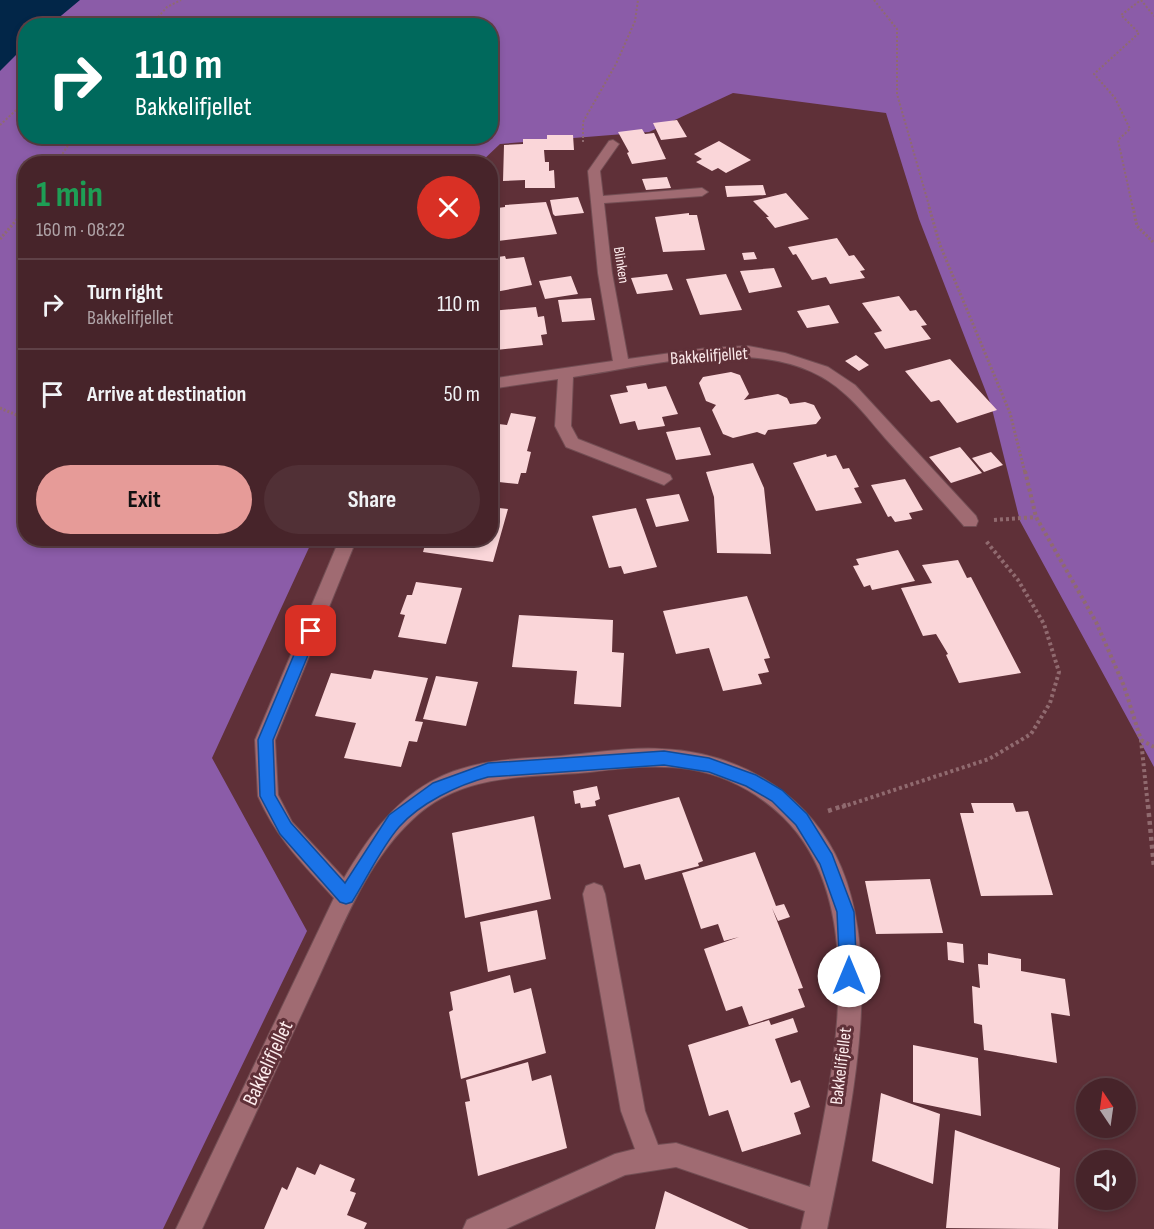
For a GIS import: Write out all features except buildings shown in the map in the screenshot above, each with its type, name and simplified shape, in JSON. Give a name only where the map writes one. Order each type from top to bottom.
[{"type":"street","points":[[594,171],[612,144]]},
{"type":"street","name":"Blinken","points":[[594,171],[596,200],[621,364]]},
{"type":"street","points":[[596,200],[702,192]]},
{"type":"street","name":"Bakkelifjellet","points":[[498,383],[707,353],[748,351],[785,358],[823,371],[850,389],[877,416],[919,467],[970,521]]},
{"type":"street","points":[[566,372],[563,426],[572,443],[664,479]]},
{"type":"street","points":[[346,546],[265,740],[268,796],[285,829],[346,896]]},
{"type":"street","name":"Bakkelifjellet","points":[[189,1229],[346,896],[394,821],[438,788],[488,770],[664,758],[709,765],[751,780],[777,795],[801,819],[827,860],[846,912],[849,936],[849,996],[844,1067],[814,1229]]},
{"type":"street","points":[[594,894],[633,1110],[650,1157]]},
{"type":"street","points":[[476,1229],[583,1179],[624,1163],[650,1157],[676,1155],[819,1203]]},
{"type":"path","points":[[157,18],[167,7],[181,0]]},
{"type":"path","points":[[594,171],[583,155],[583,122],[616,64],[635,21],[638,0]]},
{"type":"path","points":[[874,0],[897,29],[897,94],[940,245],[1010,413],[1036,517],[1096,622],[1124,686],[1141,740],[1154,867]]},
{"type":"path","points":[[1154,16],[1141,0],[1121,15],[1139,33],[1094,74],[1115,98],[1130,129],[1118,140],[1137,226],[1154,243]]},
{"type":"path","points":[[0,125],[18,108]]},
{"type":"path","points":[[0,239],[18,218]]},
{"type":"path","points":[[0,408],[18,416]]},
{"type":"path","points":[[970,521],[1036,517]]},
{"type":"path","points":[[801,819],[989,759],[1031,734],[1050,703],[1059,672],[1044,624],[1018,580],[970,521]]},
{"type":"path","points":[[1141,740],[1154,747]]},
{"type":"shaded area","points":[[52,0],[1154,0],[1154,767],[1020,521],[991,405],[919,219],[886,113],[733,93],[649,132],[500,144],[487,156],[18,156],[18,546],[310,546],[212,758],[307,931],[163,1229],[0,1229],[0,42],[18,27],[18,144],[498,144],[498,18],[30,18]]},
{"type":"water","points":[[0,0],[80,0],[58,18],[18,18],[18,53],[0,71]]},
{"type":"route","points":[[311,631],[265,740],[268,796],[285,829],[346,896],[394,821],[438,788],[462,777],[488,770],[664,758],[709,765],[751,780],[777,795],[801,819],[827,860],[846,912],[849,936],[849,976]]}]
